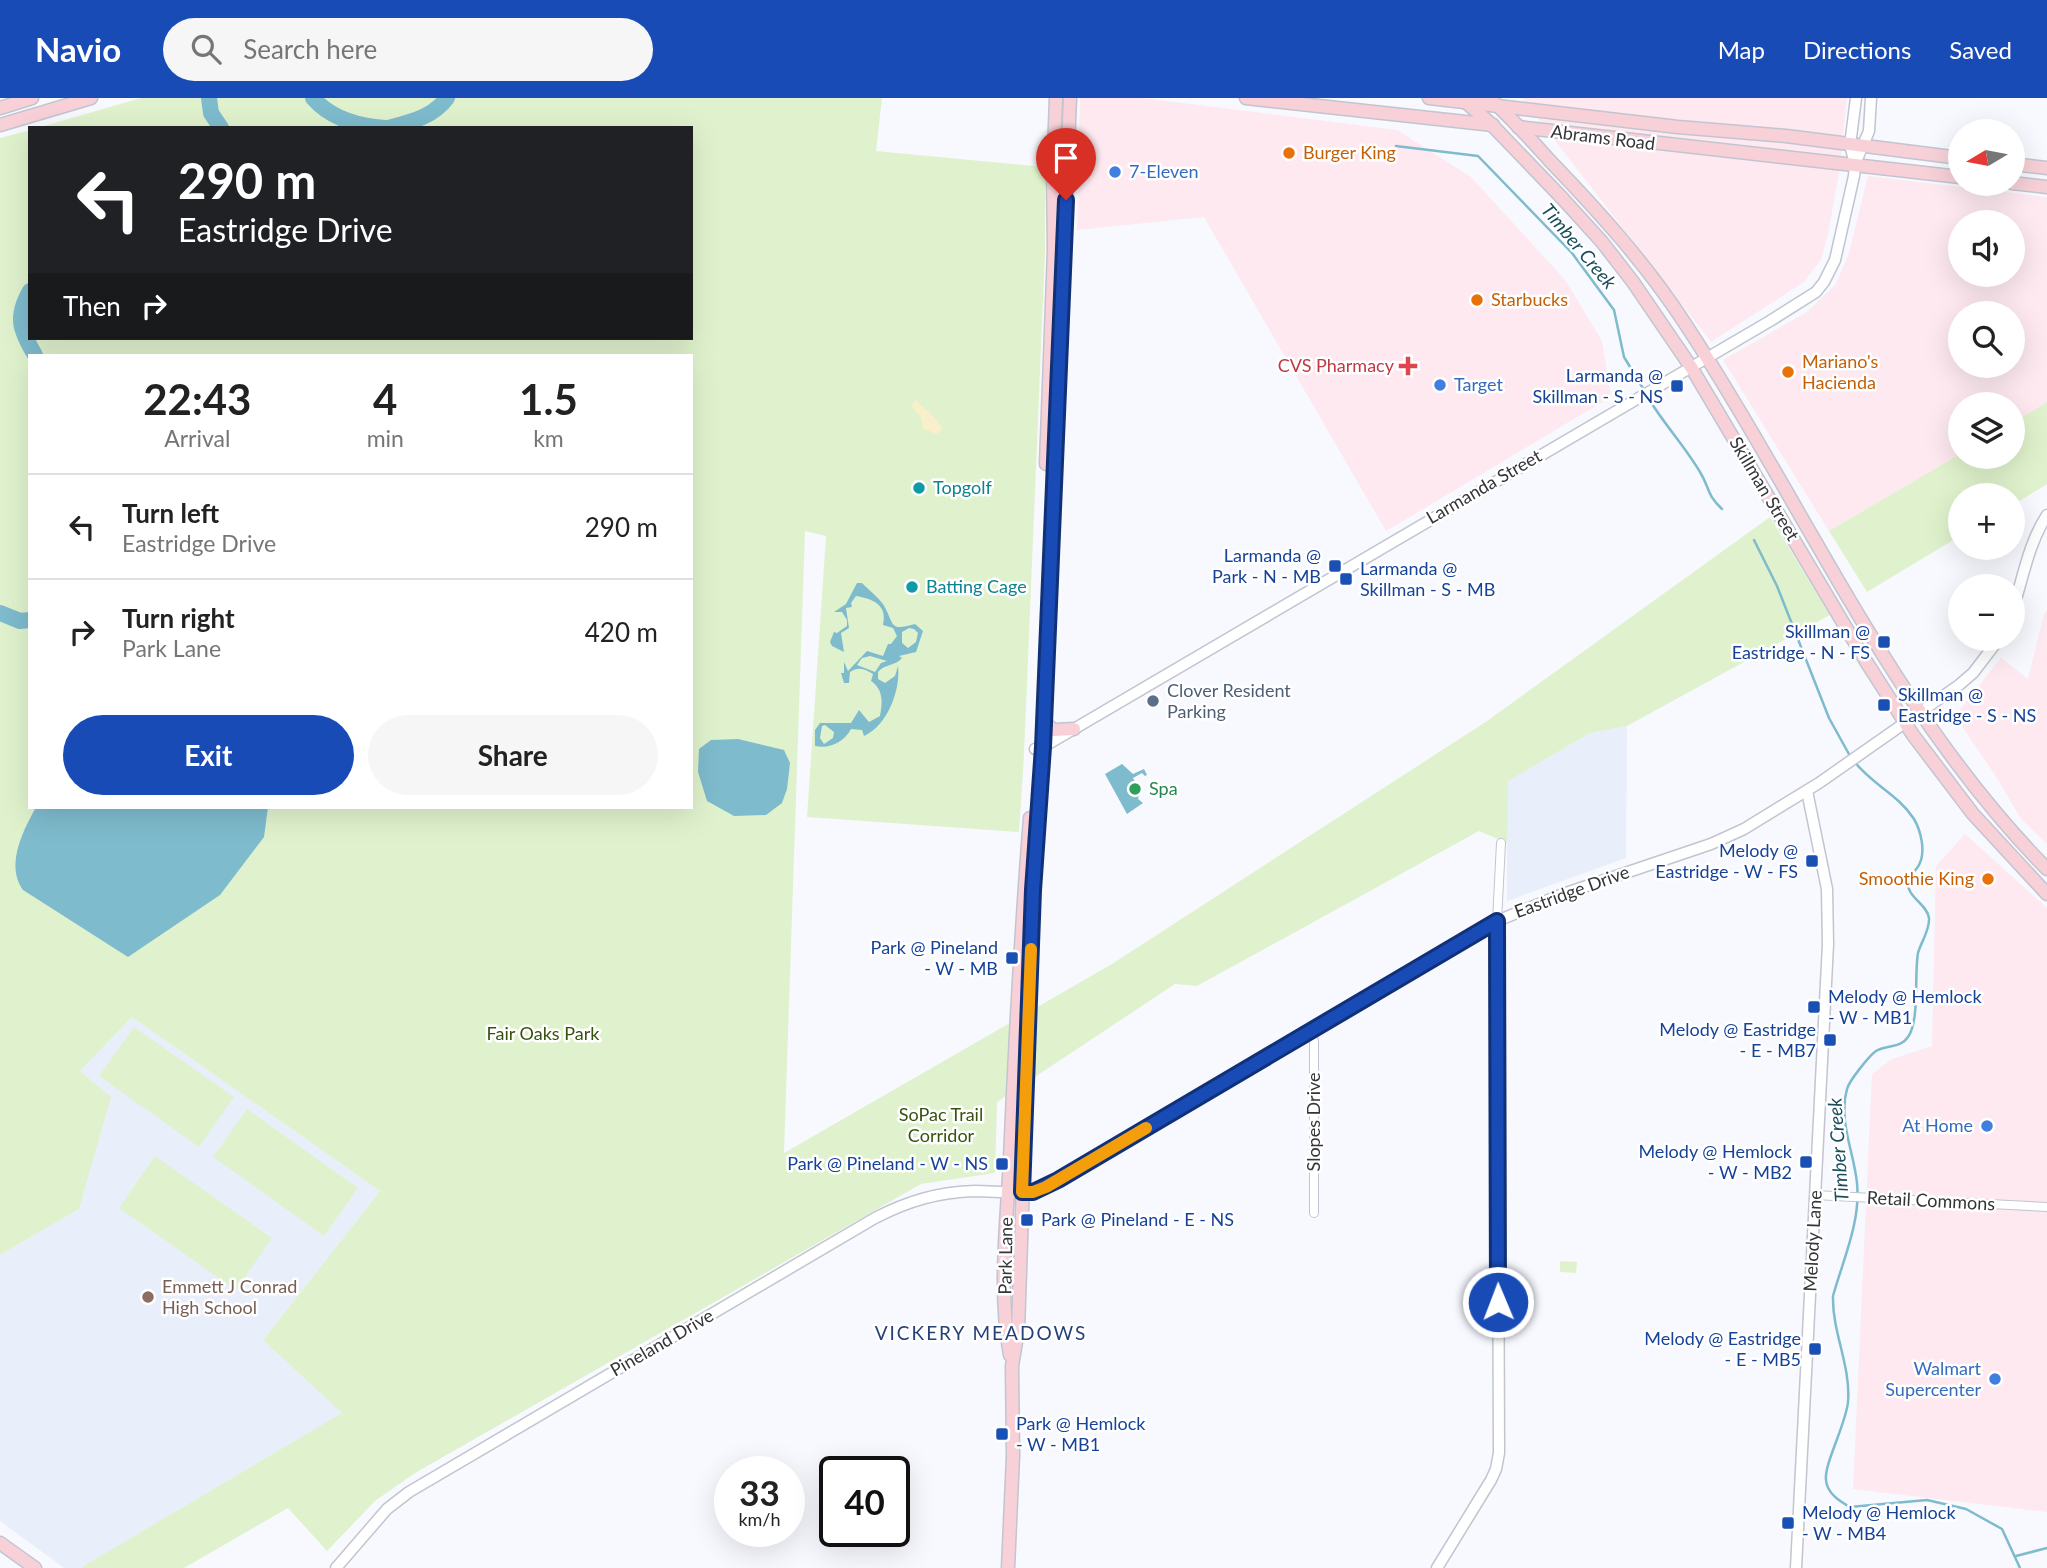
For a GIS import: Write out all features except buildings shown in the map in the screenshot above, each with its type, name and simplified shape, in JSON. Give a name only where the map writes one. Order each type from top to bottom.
[{"type":"main road","points":[[0,108],[32,98]]},
{"type":"main road","points":[[0,125],[69,101],[91,98]]},
{"type":"main road","name":"Park Lane","points":[[1008,1568],[1013,1456],[1012,1366],[1006,1332],[1008,1192],[1016,1008],[1027,912],[1039,748],[1056,98]]},
{"type":"main road","name":"Park Lane","points":[[1039,748],[1044,723],[1070,98]]},
{"type":"main road","name":"Abrams Road","points":[[1246,98],[1948,176]]},
{"type":"main road","name":"Abrams Road","points":[[1429,98],[1494,102],[1678,127],[1786,136],[1948,157]]},
{"type":"main road","name":"Skillman Street","points":[[1463,100],[1491,124],[1602,242],[1633,282],[1690,367],[1905,723],[1973,814],[2047,894]]},
{"type":"main road","name":"Skillman Street","points":[[1494,102],[1584,196],[1641,262],[1685,324],[1920,713],[1972,785],[2046,867]]},
{"type":"main road","points":[[1675,146],[1678,127]]},
{"type":"main road","points":[[2025,165],[2047,168]]},
{"type":"main road","points":[[2025,184],[2047,187]]},
{"type":"main road","points":[[1044,723],[1054,730],[1074,729]]},
{"type":"main road","points":[[2032,879],[2046,867]]},
{"type":"main road","name":"Park Lane","points":[[1012,1366],[1018,1330],[1030,1009],[1027,912]]},
{"type":"main road","points":[[1016,1008],[1030,1009]]},
{"type":"main road","points":[[0,1543],[35,1568]]},
{"type":"street","name":"Larmanda Street","points":[[1855,164],[1850,145],[1856,98]]},
{"type":"street","name":"Larmanda Street","points":[[1039,748],[1799,304],[1824,282],[1839,249],[1855,164],[1869,131],[1871,98]]},
{"type":"street","points":[[2023,574],[2037,531],[2047,515]]},
{"type":"street","name":"Eastridge Drive","points":[[1022,1192],[1033,1192],[1058,1180],[1497,921],[1563,894],[1726,838],[1807,791],[1889,735],[1973,673],[1990,651]]},
{"type":"street","name":"Melody Lane","points":[[1796,1568],[1828,918],[1822,855],[1807,791]]},
{"type":"street","points":[[1437,1568],[1491,1480],[1499,1453],[1497,921],[1502,843]]},
{"type":"street","name":"Slopes Drive","points":[[1310,1032],[1314,1041],[1314,1213]]},
{"type":"street","name":"Pineland Drive","points":[[337,1568],[387,1509],[409,1492],[875,1218],[930,1195],[978,1191],[1022,1192]]},
{"type":"street","name":"Retail Commons","points":[[1815,1195],[2047,1207]]},
{"type":"shaded area","points":[[1080,98],[1143,98],[1397,130],[1471,177],[1566,281],[1602,341],[1611,397],[1386,531],[1204,217],[1077,230]]},
{"type":"shaded area","points":[[1522,98],[1847,98],[1839,173],[1821,260],[1804,282],[1711,342]]},
{"type":"shaded area","points":[[1868,176],[1948,185],[1948,196],[2025,194],[2047,197],[2047,402],[2025,416],[2025,392],[1948,392],[1948,461],[1829,531],[1723,360],[1807,312],[1836,284],[1849,253]]},
{"type":"shaded area","points":[[2047,610],[2047,844],[2021,819],[1955,716],[2001,658],[2028,679]]},
{"type":"shaded area","points":[[1627,726],[1626,858],[1507,901],[1507,781],[1590,733]]},
{"type":"shaded area","points":[[1965,834],[2047,908],[2047,1512],[1853,1489],[1872,1074],[1892,1059],[1932,1046],[1936,866]]},
{"type":"shaded area","name":"Emmett J Conrad High School","points":[[132,1017],[380,1191],[263,1340],[343,1413],[80,1568],[64,1568],[0,1521],[0,1255],[79,1209],[80,1071]]},
{"type":"green space","name":"Fair Oaks Park","points":[[141,98],[882,98],[876,151],[1045,167],[1045,252],[1019,832],[807,817],[826,536],[805,531],[784,1153],[1112,964],[1487,721],[1770,517],[1830,615],[1627,726],[1590,733],[1508,781],[1507,843],[1479,831],[1197,986],[1175,984],[997,1102],[995,1173],[921,1184],[415,1473],[375,1501],[327,1551],[288,1508],[184,1568],[80,1568],[342,1413],[263,1340],[380,1191],[132,1017],[80,1071],[111,1097],[79,1209],[0,1255],[0,138],[28,131],[28,340],[693,340],[693,126],[44,126]]},
{"type":"green space","points":[[2047,402],[2047,484],[2025,498],[2025,483],[1948,483],[1948,543],[1867,592],[1829,531],[1948,461],[1948,469],[2025,469],[2025,416]]},
{"type":"green space","points":[[134,1027],[234,1097],[199,1147],[99,1076]]},
{"type":"green space","points":[[247,1109],[358,1188],[324,1236],[213,1157]]},
{"type":"green space","points":[[155,1156],[272,1238],[236,1290],[119,1208]]},
{"type":"green space","points":[[1560,1261],[1577,1262],[1576,1273],[1560,1272]]},
{"type":"sand","points":[[914,401],[938,422],[942,429],[940,432],[936,434],[923,428],[921,417],[912,407]]},
{"type":"water","points":[[857,583],[862,583],[883,604],[893,624],[900,627],[915,624],[923,631],[916,652],[899,656],[902,658],[899,661],[878,672],[878,679],[885,683],[895,676],[898,666],[895,696],[886,716],[879,724],[864,736],[862,730],[851,729],[845,738],[836,744],[815,746],[815,730],[820,723],[851,723],[859,710],[869,722],[880,716],[881,696],[871,681],[873,674],[856,669],[850,672],[849,683],[844,683],[841,673],[844,673],[844,662],[848,671],[867,651],[883,656],[888,644],[897,636],[893,628],[883,625],[881,607],[856,596],[851,603],[852,607],[846,608],[849,628],[841,633],[844,652],[832,646],[830,642],[834,632],[837,633],[847,626],[842,612],[834,612],[846,604]],"holes":[[[909,628],[918,633],[916,642],[908,648],[902,643],[902,632]],[[870,656],[887,661],[881,663],[875,672],[857,665],[862,658]],[[825,725],[834,732],[833,738],[824,744],[820,738],[822,726]]]},
{"type":"water","points":[[738,739],[784,750],[790,763],[787,789],[782,803],[766,815],[734,816],[707,801],[698,772],[699,749],[711,740]]},
{"type":"water","name":"Spa","points":[[1122,764],[1133,774],[1144,769],[1147,775],[1142,773],[1133,778],[1140,792],[1138,799],[1143,803],[1127,814],[1105,774]]},
{"type":"water","points":[[35,809],[268,809],[264,837],[220,895],[128,957],[23,890],[18,880],[16,859]]},
{"type":"waterway","points":[[209,98],[211,113],[220,126]]},
{"type":"waterway","points":[[313,98],[337,116],[372,126]]},
{"type":"waterway","points":[[395,126],[428,114],[447,98]]},
{"type":"waterway","name":"Timber Creek","points":[[1396,146],[1478,156],[1572,253],[1614,310],[1624,357],[1644,390]]},
{"type":"waterway","points":[[28,295],[22,308],[21,323],[34,354]]},
{"type":"waterway","name":"Timber Creek","points":[[1647,396],[1694,462],[1711,495],[1722,509]]},
{"type":"waterway","name":"Timber Creek","points":[[1754,540],[1777,586],[1829,718],[1850,756]]},
{"type":"waterway","points":[[0,613],[20,621],[28,620]]},
{"type":"waterway","name":"Timber Creek","points":[[1854,761],[1908,810],[1917,824],[1921,835],[1922,854],[1908,883],[1914,897],[1925,909],[1929,922],[1918,953],[1912,1029],[1905,1041],[1876,1051],[1855,1075],[1847,1089],[1845,1125],[1858,1197],[1854,1226],[1833,1296],[1833,1309],[1847,1375],[1848,1402],[1828,1464],[1827,1485],[1834,1496],[1850,1507],[1927,1500],[1966,1509],[2002,1529],[2020,1568]]},
{"type":"waterway","points":[[2016,1556],[2047,1548]]},
{"type":"slow traffic","points":[[1031,949],[1022,1192],[1033,1192],[1046,1187],[1146,1128]]},
{"type":"place","name":"Burger King","points":[[1289,153]]},
{"type":"place","name":"7-Eleven","points":[[1115,172]]},
{"type":"place","name":"Starbucks","points":[[1477,300]]},
{"type":"place","name":"CVS Pharmacy","points":[[1408,366]]},
{"type":"place","name":"Mariano's Hacienda","points":[[1788,372]]},
{"type":"place","name":"Target","points":[[1440,385]]},
{"type":"place","name":"Larmanda @ Skillman - S - NS","points":[[1677,386]]},
{"type":"place","name":"Topgolf","points":[[919,488]]},
{"type":"place","name":"Larmanda @ Park - N - MB","points":[[1335,566]]},
{"type":"place","name":"Larmanda @ Skillman - S - MB","points":[[1346,579]]},
{"type":"place","name":"Batting Cage","points":[[912,587]]},
{"type":"place","name":"Skillman @ Eastridge - N - FS","points":[[1884,642]]},
{"type":"place","name":"Clover Resident Parking","points":[[1153,701]]},
{"type":"place","name":"Skillman @ Eastridge - S - NS","points":[[1884,705]]},
{"type":"place","name":"Spa","points":[[1135,789]]},
{"type":"place","name":"Melody @ Eastridge - W - FS","points":[[1812,861]]},
{"type":"place","name":"Smoothie King","points":[[1988,879]]},
{"type":"place","name":"Park @ Pineland - W - MB","points":[[1012,958]]},
{"type":"place","name":"Melody @ Hemlock - W - MB1","points":[[1814,1007]]},
{"type":"place","name":"Melody @ Eastridge - E - MB7","points":[[1830,1040]]},
{"type":"place","name":"At Home","points":[[1987,1126]]},
{"type":"place","name":"Melody @ Hemlock - W - MB2","points":[[1806,1162]]},
{"type":"place","name":"Park @ Pineland - W - NS","points":[[1002,1164]]},
{"type":"place","name":"Park @ Pineland - E - NS","points":[[1027,1220]]},
{"type":"place","name":"Emmett J Conrad High School","points":[[148,1297]]},
{"type":"place","name":"Melody @ Eastridge - E - MB5","points":[[1815,1349]]},
{"type":"place","name":"Walmart Supercenter","points":[[1995,1379]]},
{"type":"place","name":"Park @ Hemlock - W - MB1","points":[[1002,1434]]},
{"type":"place","name":"Melody @ Hemlock - W - MB4","points":[[1788,1523]]},
{"type":"district","name":"VICKERY MEADOWS","points":[[981,1333]]},
{"type":"route","points":[[1066,200],[1043,747],[1033,890],[1022,1192],[1033,1192],[1046,1187],[1497,921],[1498,1302]]},
{"type":"park label","name":"SoPac Trail Corridor","points":[[941,1125]]}]
